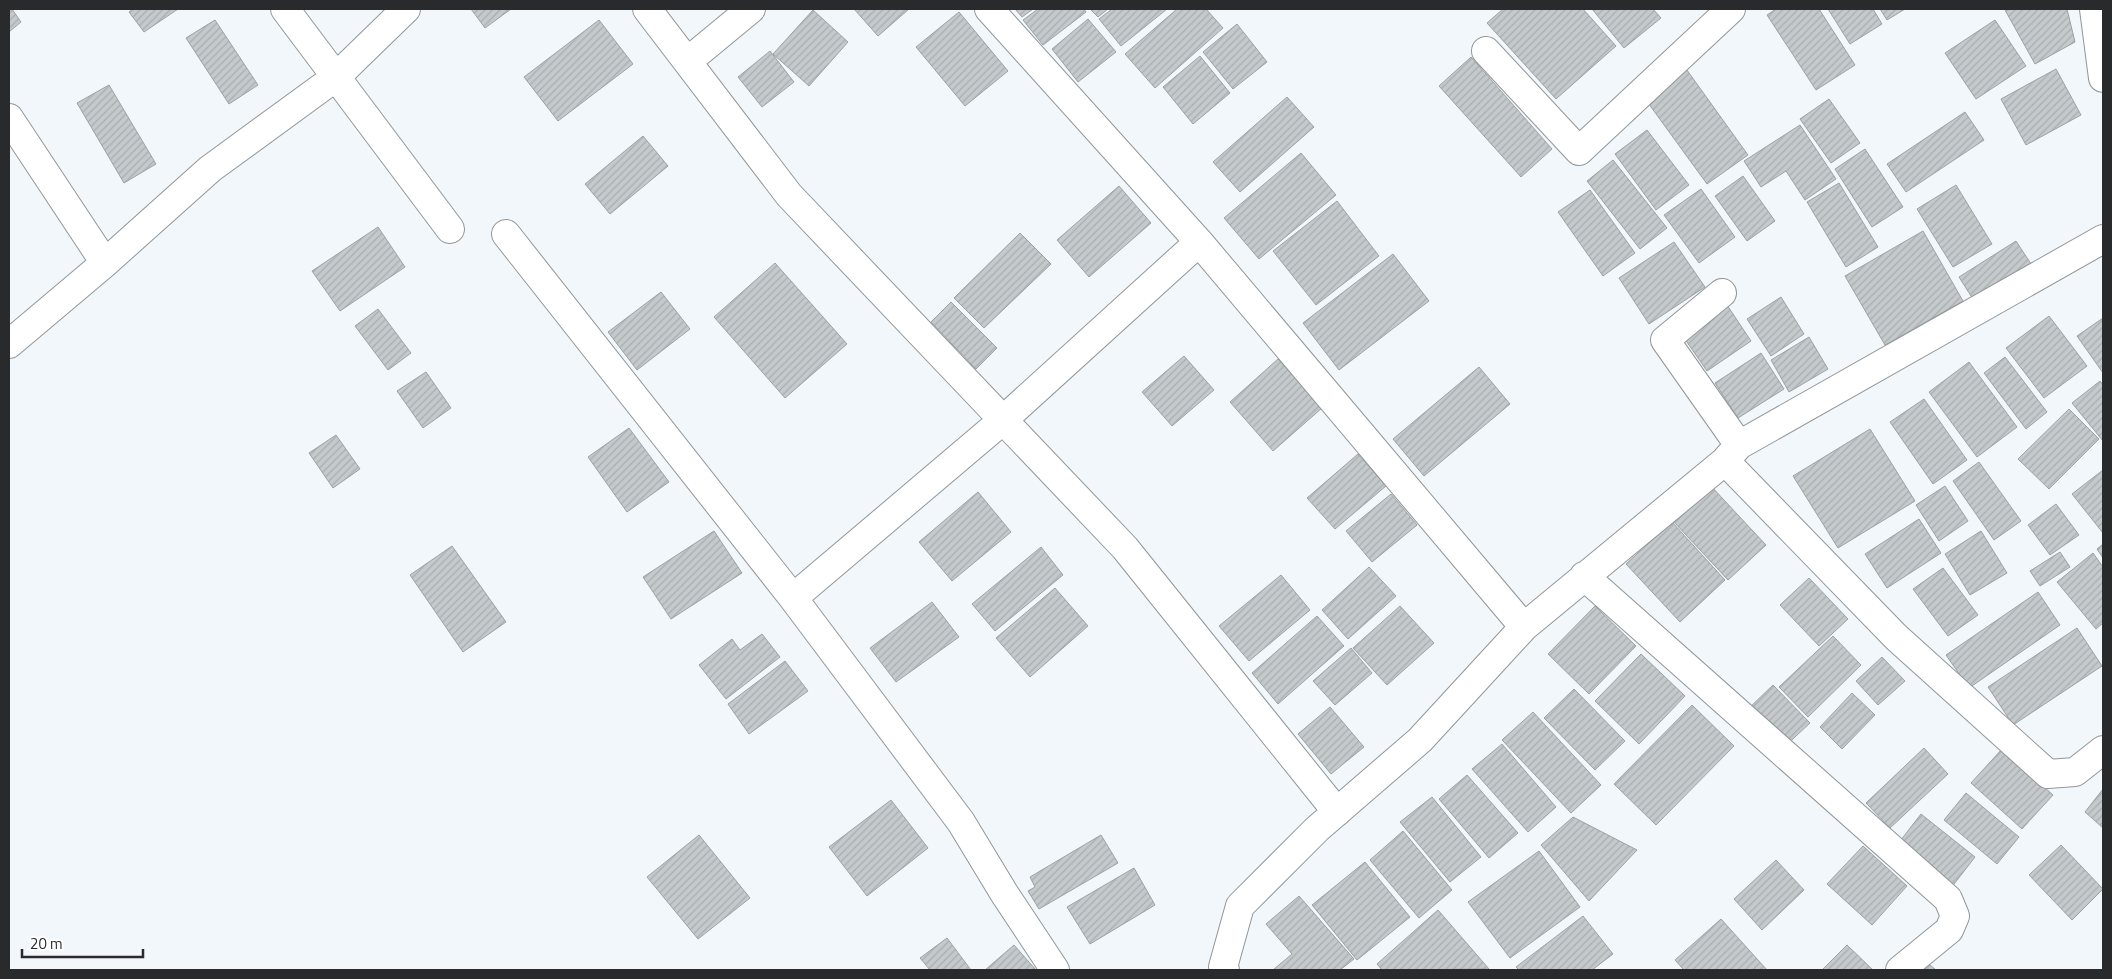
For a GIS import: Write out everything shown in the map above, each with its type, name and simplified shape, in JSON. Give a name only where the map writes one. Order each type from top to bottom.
[{"type":"street","points":[[285,9],[450,229]]},
{"type":"street","points":[[9,344],[105,263],[210,169],[336,77],[406,9]]},
{"type":"street","points":[[647,9],[789,195],[1125,548],[1336,812]]},
{"type":"street","points":[[688,61],[751,9]]},
{"type":"street","points":[[989,9],[1199,242],[1524,627]]},
{"type":"street","points":[[1486,51],[1579,152],[1731,9]]},
{"type":"street","points":[[2094,9],[2103,78]]},
{"type":"street","points":[[9,118],[105,263]]},
{"type":"street","points":[[506,234],[792,598],[961,822],[1004,893],[1055,970]]},
{"type":"street","points":[[1225,970],[1240,906],[1336,812],[1420,740],[1524,627],[1584,576],[1732,453],[2103,239]]},
{"type":"street","points":[[792,598],[1003,420],[1199,242]]},
{"type":"street","points":[[1722,293],[1665,340],[1732,453],[1896,637],[2048,774],[2075,772],[2103,750]]},
{"type":"street","points":[[1584,576],[1948,899],[1955,916],[1949,930],[1900,970]]},
{"type":"building","points":[[9,9],[12,9],[21,22],[9,32]]},
{"type":"building","points":[[133,9],[178,9],[144,32],[129,12]]},
{"type":"building","points":[[471,9],[511,9],[485,28]]},
{"type":"building","points":[[854,9],[909,9],[878,36]]},
{"type":"building","points":[[1015,9],[1033,9],[1022,17]]},
{"type":"building","points":[[1038,9],[1084,9],[1086,12],[1043,45],[1023,20]]},
{"type":"building","points":[[1090,9],[1108,9],[1098,17]]},
{"type":"building","points":[[1112,9],[1167,9],[1121,46],[1099,19]]},
{"type":"building","points":[[1177,9],[1206,9],[1223,28],[1155,88],[1125,54]]},
{"type":"building","points":[[1503,9],[1583,9],[1616,46],[1556,99],[1487,23]]},
{"type":"building","points":[[1592,9],[1653,9],[1661,18],[1624,48]]},
{"type":"building","points":[[1776,9],[1819,9],[1855,65],[1816,90],[1767,15]]},
{"type":"building","points":[[1828,9],[1873,9],[1882,24],[1850,44]]},
{"type":"building","points":[[1880,9],[1905,9],[1887,20]]},
{"type":"building","points":[[2067,9],[2075,42],[2035,64],[2005,10]]},
{"type":"building","points":[[813,10],[848,42],[809,86],[773,54]]},
{"type":"building","points":[[959,12],[1008,71],[965,106],[916,47]]},
{"type":"building","points":[[1088,19],[1116,52],[1078,82],[1052,49]]},
{"type":"building","points":[[215,20],[258,85],[229,104],[186,38]]},
{"type":"building","points":[[599,20],[633,64],[558,121],[524,77]]},
{"type":"building","points":[[1995,20],[2026,66],[1976,99],[1945,53]]},
{"type":"building","points":[[1237,24],[1267,62],[1233,89],[1203,52]]},
{"type":"building","points":[[770,51],[794,82],[762,107],[738,77]]},
{"type":"building","points":[[1200,56],[1230,93],[1193,124],[1163,87]]},
{"type":"building","points":[[1471,57],[1552,149],[1521,177],[1439,86]]},
{"type":"building","points":[[1684,66],[1748,155],[1707,184],[1643,96]]},
{"type":"building","points":[[2056,69],[2081,115],[2026,145],[2001,99]]},
{"type":"building","points":[[109,85],[156,164],[124,183],[77,103]]},
{"type":"building","points":[[1287,97],[1314,127],[1240,192],[1213,162]]},
{"type":"building","points":[[1829,99],[1860,143],[1831,163],[1800,119]]},
{"type":"building","points":[[1965,112],[1984,140],[1906,192],[1887,164]]},
{"type":"building","points":[[1800,125],[1836,179],[1805,200],[1786,171],[1761,187],[1744,161]]},
{"type":"building","points":[[1647,130],[1689,185],[1656,210],[1615,154]]},
{"type":"building","points":[[643,136],[668,166],[610,214],[585,184]]},
{"type":"building","points":[[1865,149],[1903,207],[1872,227],[1835,169]]},
{"type":"building","points":[[1301,153],[1336,195],[1259,259],[1224,218]]},
{"type":"building","points":[[1613,160],[1667,228],[1640,249],[1587,181]]},
{"type":"building","points":[[1743,176],[1775,221],[1747,241],[1715,196]]},
{"type":"building","points":[[1839,183],[1878,247],[1846,267],[1807,202]]},
{"type":"building","points":[[1956,185],[1992,244],[1953,267],[1917,209]]},
{"type":"building","points":[[1119,186],[1151,223],[1089,277],[1057,240]]},
{"type":"building","points":[[1701,189],[1735,237],[1699,263],[1664,215]]},
{"type":"building","points":[[1590,190],[1635,253],[1603,276],[1558,212]]},
{"type":"building","points":[[1337,201],[1379,256],[1316,305],[1273,251]]},
{"type":"building","points":[[378,227],[405,267],[340,311],[312,271]]},
{"type":"building","points":[[1923,231],[1963,301],[1885,345],[1845,276]]},
{"type":"building","points":[[1020,233],[1051,264],[984,328],[954,298]]},
{"type":"building","points":[[2016,241],[2035,270],[1978,307],[1959,277]]},
{"type":"building","points":[[1674,242],[1705,287],[1649,324],[1619,278]]},
{"type":"building","points":[[1393,254],[1429,301],[1339,370],[1303,323]]},
{"type":"building","points":[[775,263],[847,344],[785,398],[714,317]]},
{"type":"building","points":[[661,292],[690,329],[637,370],[608,332]]},
{"type":"building","points":[[1781,297],[1804,334],[1771,356],[1747,319]]},
{"type":"building","points":[[951,302],[997,348],[976,369],[931,322]]},
{"type":"building","points":[[1725,302],[1751,341],[1707,371],[1680,332]]},
{"type":"building","points":[[378,309],[411,353],[388,370],[355,326]]},
{"type":"building","points":[[2049,316],[2087,366],[2044,398],[2006,348]]},
{"type":"building","points":[[2103,318],[2103,373],[2077,336]]},
{"type":"building","points":[[1809,337],[1828,369],[1789,392],[1771,360]]},
{"type":"building","points":[[1761,353],[1784,389],[1738,418],[1715,383]]},
{"type":"building","points":[[1184,356],[1214,390],[1172,426],[1142,392]]},
{"type":"building","points":[[2005,357],[2047,412],[2026,429],[1984,373]]},
{"type":"building","points":[[1278,359],[1322,408],[1273,451],[1230,402]]},
{"type":"building","points":[[1969,362],[2017,427],[1977,457],[1929,392]]},
{"type":"building","points":[[1479,367],[1510,404],[1424,476],[1393,439]]},
{"type":"building","points":[[426,372],[451,408],[423,428],[397,391]]},
{"type":"building","points":[[2100,381],[2103,385],[2103,441],[2072,403]]},
{"type":"building","points":[[1924,399],[1967,460],[1933,484],[1890,422]]},
{"type":"building","points":[[2069,409],[2099,439],[2049,489],[2018,459]]},
{"type":"building","points":[[629,428],[669,482],[627,512],[588,457]]},
{"type":"building","points":[[1870,429],[1915,501],[1838,548],[1793,476]]},
{"type":"building","points":[[336,435],[360,469],[333,488],[309,453]]},
{"type":"building","points":[[1358,454],[1386,486],[1335,529],[1307,498]]},
{"type":"building","points":[[1979,462],[2021,521],[1994,540],[1953,481]]},
{"type":"building","points":[[2103,470],[2103,533],[2072,494]]},
{"type":"building","points":[[1710,485],[1766,545],[1728,580],[1673,521]]},
{"type":"building","points":[[1945,486],[1968,521],[1939,541],[1916,505]]},
{"type":"building","points":[[978,492],[1011,532],[952,581],[919,542]]},
{"type":"building","points":[[1391,494],[1417,525],[1372,562],[1346,531]]},
{"type":"building","points":[[2056,504],[2079,535],[2050,555],[2028,525]]},
{"type":"building","points":[[1919,519],[1941,553],[1887,588],[1865,554]]},
{"type":"building","points":[[1672,522],[1725,580],[1680,622],[1626,564]]},
{"type":"building","points":[[714,531],[742,573],[671,619],[643,577]]},
{"type":"building","points":[[1981,531],[2007,573],[1970,595],[1945,554]]},
{"type":"building","points":[[2103,544],[2103,558],[2097,549]]},
{"type":"building","points":[[452,546],[506,622],[463,652],[410,575]]},
{"type":"building","points":[[1041,547],[1063,575],[995,631],[972,604]]},
{"type":"building","points":[[2060,552],[2070,567],[2040,586],[2030,571]]},
{"type":"building","points":[[2093,553],[2103,567],[2103,623],[2096,629],[2057,582]]},
{"type":"building","points":[[1369,567],[1396,596],[1348,639],[1322,610]]},
{"type":"building","points":[[1943,568],[1978,615],[1948,636],[1913,589]]},
{"type":"building","points":[[1281,575],[1310,610],[1249,661],[1219,626]]},
{"type":"building","points":[[1809,578],[1848,619],[1819,646],[1780,605]]},
{"type":"building","points":[[1055,588],[1088,626],[1030,677],[996,638]]},
{"type":"building","points":[[2038,592],[2060,625],[1969,688],[1946,655]]},
{"type":"building","points":[[932,602],[959,637],[896,682],[870,648]]},
{"type":"building","points":[[1400,606],[1434,643],[1387,685],[1353,648]]},
{"type":"building","points":[[1595,606],[1636,646],[1589,694],[1548,654]]},
{"type":"building","points":[[1317,616],[1344,646],[1278,704],[1252,673]]},
{"type":"building","points":[[2077,628],[2102,666],[2013,725],[1988,687]]},
{"type":"building","points":[[762,634],[780,657],[726,699],[699,665],[732,639],[740,650]]},
{"type":"building","points":[[1833,636],[1861,665],[1808,717],[1779,687]]},
{"type":"building","points":[[1351,648],[1372,673],[1335,705],[1313,681]]},
{"type":"building","points":[[1641,654],[1685,696],[1639,744],[1595,701]]},
{"type":"building","points":[[1882,657],[1905,681],[1878,705],[1856,681]]},
{"type":"building","points":[[785,661],[808,691],[749,734],[728,704]]},
{"type":"building","points":[[1773,685],[1810,723],[1781,750],[1745,712]]},
{"type":"building","points":[[1574,689],[1625,741],[1595,770],[1544,718]]},
{"type":"building","points":[[1852,693],[1875,715],[1842,749],[1820,727]]},
{"type":"building","points":[[1692,705],[1734,746],[1656,825],[1614,784]]},
{"type":"building","points":[[1330,707],[1364,747],[1331,774],[1298,734]]},
{"type":"building","points":[[1533,712],[1601,785],[1571,813],[1502,740]]},
{"type":"building","points":[[1502,744],[1556,807],[1528,832],[1472,769]]},
{"type":"building","points":[[1924,748],[1948,774],[1890,828],[1866,803]]},
{"type":"building","points":[[2002,749],[2053,795],[2022,829],[1971,783]]},
{"type":"building","points":[[1467,775],[1518,833],[1489,858],[1439,799]]},
{"type":"building","points":[[2103,789],[2103,828],[2085,812]]},
{"type":"building","points":[[1966,793],[2019,837],[1997,864],[1944,820]]},
{"type":"building","points":[[1432,797],[1481,857],[1450,882],[1400,822]]},
{"type":"building","points":[[891,800],[928,848],[867,896],[829,847]]},
{"type":"building","points":[[1921,814],[1975,857],[1951,888],[1897,845]]},
{"type":"building","points":[[1573,817],[1637,850],[1589,901],[1541,845]]},
{"type":"building","points":[[1403,831],[1452,890],[1419,918],[1370,860]]},
{"type":"building","points":[[699,835],[750,898],[698,939],[647,877]]},
{"type":"building","points":[[1101,835],[1118,863],[1039,909],[1028,891],[1035,887],[1030,877]]},
{"type":"building","points":[[2061,845],[2103,889],[2072,920],[2029,875]]},
{"type":"building","points":[[1863,846],[1907,886],[1872,925],[1827,884]]},
{"type":"building","points":[[1539,851],[1580,907],[1510,958],[1468,902]]},
{"type":"building","points":[[1776,860],[1804,890],[1762,930],[1734,899]]},
{"type":"building","points":[[1365,862],[1410,917],[1357,960],[1312,905]]},
{"type":"building","points":[[1134,868],[1155,905],[1090,944],[1067,907]]},
{"type":"building","points":[[1299,896],[1354,959],[1340,970],[1273,970],[1292,954],[1266,924]]},
{"type":"building","points":[[1438,910],[1489,969],[1382,970],[1377,964]]},
{"type":"building","points":[[1583,916],[1613,954],[1592,970],[1519,970],[1516,967]]},
{"type":"building","points":[[1721,919],[1767,970],[1684,970],[1675,960]]},
{"type":"building","points":[[947,938],[971,970],[930,970],[920,958]]},
{"type":"building","points":[[1014,945],[1036,970],[985,970]]},
{"type":"building","points":[[1847,945],[1873,970],[1822,970]]},
{"type":"building","points":[[1924,960],[1936,970],[1915,970]]}]
